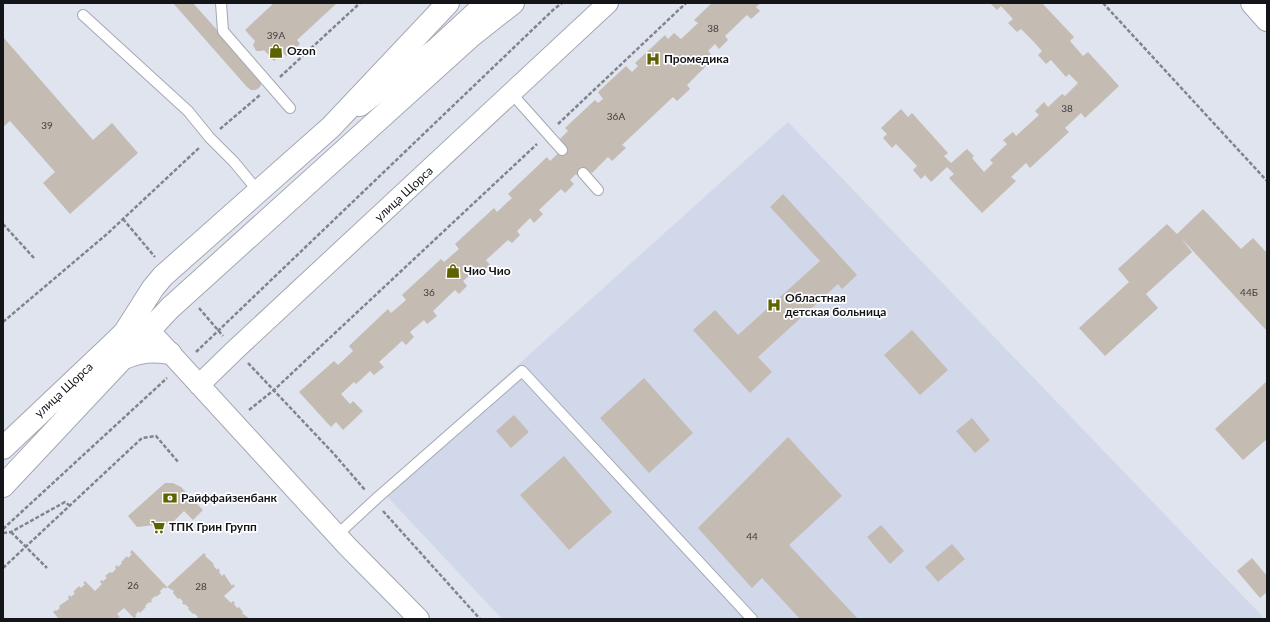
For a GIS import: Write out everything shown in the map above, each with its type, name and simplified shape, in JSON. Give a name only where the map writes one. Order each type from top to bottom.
[{"type":"main road","name":"улица Щорса","points":[[3,448],[138,329],[170,308],[471,36],[512,3]]},
{"type":"main road","points":[[1252,3],[1267,20]]},
{"type":"main road","name":"улица Щорса","points":[[138,329],[153,288],[168,272],[331,127],[439,6]]},
{"type":"main road","points":[[3,486],[124,358],[138,329]]},
{"type":"main road","points":[[124,358],[141,352],[156,350],[176,359]]},
{"type":"street","name":"улица Щорса","points":[[331,127],[435,49],[485,3]]},
{"type":"street","points":[[471,36],[502,3]]},
{"type":"street","name":"улица Щорса","points":[[199,385],[608,3]]},
{"type":"street","points":[[138,329],[176,359],[342,540],[418,619]]},
{"type":"lane","points":[[221,3],[223,31],[290,108]]},
{"type":"lane","points":[[83,15],[188,111],[210,138],[234,162],[258,191]]},
{"type":"lane","points":[[512,94],[562,150]]},
{"type":"lane","points":[[583,173],[598,190]]},
{"type":"lane","points":[[342,540],[375,501],[522,371],[752,619]]},
{"type":"path","points":[[3,322],[107,234],[210,138],[360,3]]},
{"type":"path","points":[[3,529],[106,433],[176,359],[218,330],[414,142],[562,3]]},
{"type":"path","points":[[234,422],[274,390],[686,3]]},
{"type":"path","points":[[1103,3],[1267,181]]},
{"type":"path","points":[[123,219],[168,272]]},
{"type":"path","points":[[3,224],[34,258]]},
{"type":"path","points":[[186,294],[235,350],[334,454],[480,619]]},
{"type":"path","points":[[3,568],[142,438],[156,436],[179,463]]},
{"type":"path","points":[[3,533],[11,532],[65,502],[70,506]]},
{"type":"path","points":[[11,532],[47,568]]},
{"type":"shaded area","name":"Областная детская больница","points":[[788,122],[1265,619],[502,619],[380,489]]},
{"type":"building","points":[[173,3],[193,3],[259,77],[261,85],[259,88],[251,90],[247,87]]},
{"type":"building","points":[[274,3],[337,3],[297,40],[300,44],[286,56],[283,53],[274,61],[264,50],[256,51],[253,45],[255,41],[245,30]]},
{"type":"building","points":[[712,3],[761,3],[756,7],[760,11],[751,19],[747,15],[725,36],[728,40],[719,49],[715,44],[708,51],[711,54],[702,62],[706,66],[687,85],[690,89],[677,101],[673,97],[622,145],[626,148],[612,161],[608,157],[592,173],[587,169],[579,177],[576,174],[570,180],[574,184],[565,193],[561,189],[539,210],[543,214],[534,223],[530,218],[517,231],[520,235],[512,243],[508,240],[486,260],[490,265],[480,274],[477,269],[463,281],[467,286],[459,294],[455,290],[433,311],[437,316],[427,324],[424,320],[410,332],[414,337],[406,345],[402,341],[379,362],[384,367],[374,375],[370,371],[356,384],[354,382],[341,394],[350,404],[353,401],[363,411],[343,430],[336,422],[331,427],[299,392],[334,361],[338,365],[353,351],[349,346],[388,309],[391,313],[406,300],[402,295],[441,259],[444,262],[459,249],[455,244],[494,208],[497,212],[512,198],[508,194],[547,157],[550,161],[566,146],[560,139],[568,131],[565,128],[595,100],[598,103],[603,99],[598,92],[626,66],[632,72],[638,66],[635,63],[665,35],[668,39],[674,33],[681,39],[698,23],[694,20]]},
{"type":"building","points":[[990,3],[1042,3],[1074,37],[1070,41],[1083,56],[1088,52],[1119,86],[1085,118],[1081,113],[1065,128],[1069,132],[1030,168],[1026,163],[1011,177],[1016,181],[982,213],[949,178],[954,174],[947,167],[931,182],[925,175],[921,179],[913,170],[917,166],[896,144],[892,148],[883,138],[887,134],[881,128],[901,109],[908,117],[912,113],[948,153],[944,156],[951,163],[967,149],[974,156],[972,158],[984,172],[993,163],[990,160],[1007,144],[1003,140],[1013,132],[1016,136],[1039,115],[1035,111],[1044,102],[1048,107],[1062,94],[1065,96],[1078,83],[1069,74],[1066,77],[1051,60],[1046,64],[1038,55],[1042,51],[1032,40],[1021,29],[1017,32],[1008,23],[1013,19],[1001,6],[997,10]]},
{"type":"building","points":[[3,37],[93,140],[112,123],[138,153],[70,214],[43,183],[55,172],[10,121],[3,127]]},
{"type":"building","points":[[783,194],[857,275],[842,289],[838,284],[758,357],[772,372],[750,393],[693,330],[715,310],[738,335],[820,261],[770,207]]},
{"type":"building","points":[[1203,209],[1241,249],[1253,238],[1267,253],[1267,331],[1181,238],[1192,252],[1146,294],[1158,308],[1105,356],[1079,328],[1129,282],[1118,269],[1167,224],[1177,234]]},
{"type":"building","points":[[912,330],[948,370],[920,395],[884,355]]},
{"type":"building","points":[[644,378],[693,433],[649,473],[600,418]]},
{"type":"building","points":[[1267,381],[1267,439],[1243,460],[1215,429]]},
{"type":"building","points":[[514,415],[529,432],[511,448],[496,431]]},
{"type":"building","points":[[972,418],[990,440],[975,453],[956,431]]},
{"type":"building","points":[[788,437],[842,496],[789,545],[858,619],[800,619],[762,578],[752,588],[698,528]]},
{"type":"building","points":[[564,456],[612,512],[569,550],[520,495]]},
{"type":"building","name":"Райффайзенбанк","points":[[165,483],[173,483],[181,487],[203,510],[193,520],[184,511],[172,523],[137,527],[128,516]]},
{"type":"building","points":[[881,525],[904,551],[890,564],[867,537]]},
{"type":"building","points":[[952,544],[965,559],[938,582],[925,567]]},
{"type":"building","points":[[132,550],[167,587],[165,589],[164,587],[160,591],[161,593],[156,597],[155,596],[140,613],[139,611],[135,615],[137,616],[134,618],[124,608],[117,614],[120,617],[115,619],[59,619],[53,612],[60,608],[59,606],[69,599],[68,597],[70,595],[71,597],[75,593],[73,592],[79,586],[81,588],[85,584],[83,583],[85,581],[95,591],[102,584],[100,582],[101,580],[103,581],[107,578],[105,576],[110,572],[112,573],[116,569],[115,567],[117,565],[118,567],[127,556],[128,558],[132,554],[130,553]]},
{"type":"building","points":[[204,553],[206,555],[205,556],[214,564],[213,565],[217,570],[218,568],[222,576],[224,574],[232,586],[233,584],[235,586],[224,596],[231,603],[233,601],[237,608],[239,607],[243,612],[242,613],[250,619],[195,619],[198,617],[188,609],[189,608],[185,604],[184,605],[182,603],[183,602],[180,598],[178,599],[173,593],[174,591],[167,587]]},
{"type":"building","points":[[1252,558],[1267,576],[1267,592],[1260,598],[1237,571]]},
{"type":"place","name":"Ozon","points":[[276,51]]},
{"type":"place","name":"Промедика","points":[[653,59]]},
{"type":"place","name":"Чио Чио","points":[[453,271]]},
{"type":"place","name":"Областная детская больница","points":[[774,305]]},
{"type":"place","name":"Райффайзенбанк","points":[[170,498]]},
{"type":"place","name":"ТПК Грин Групп","points":[[158,527]]}]
